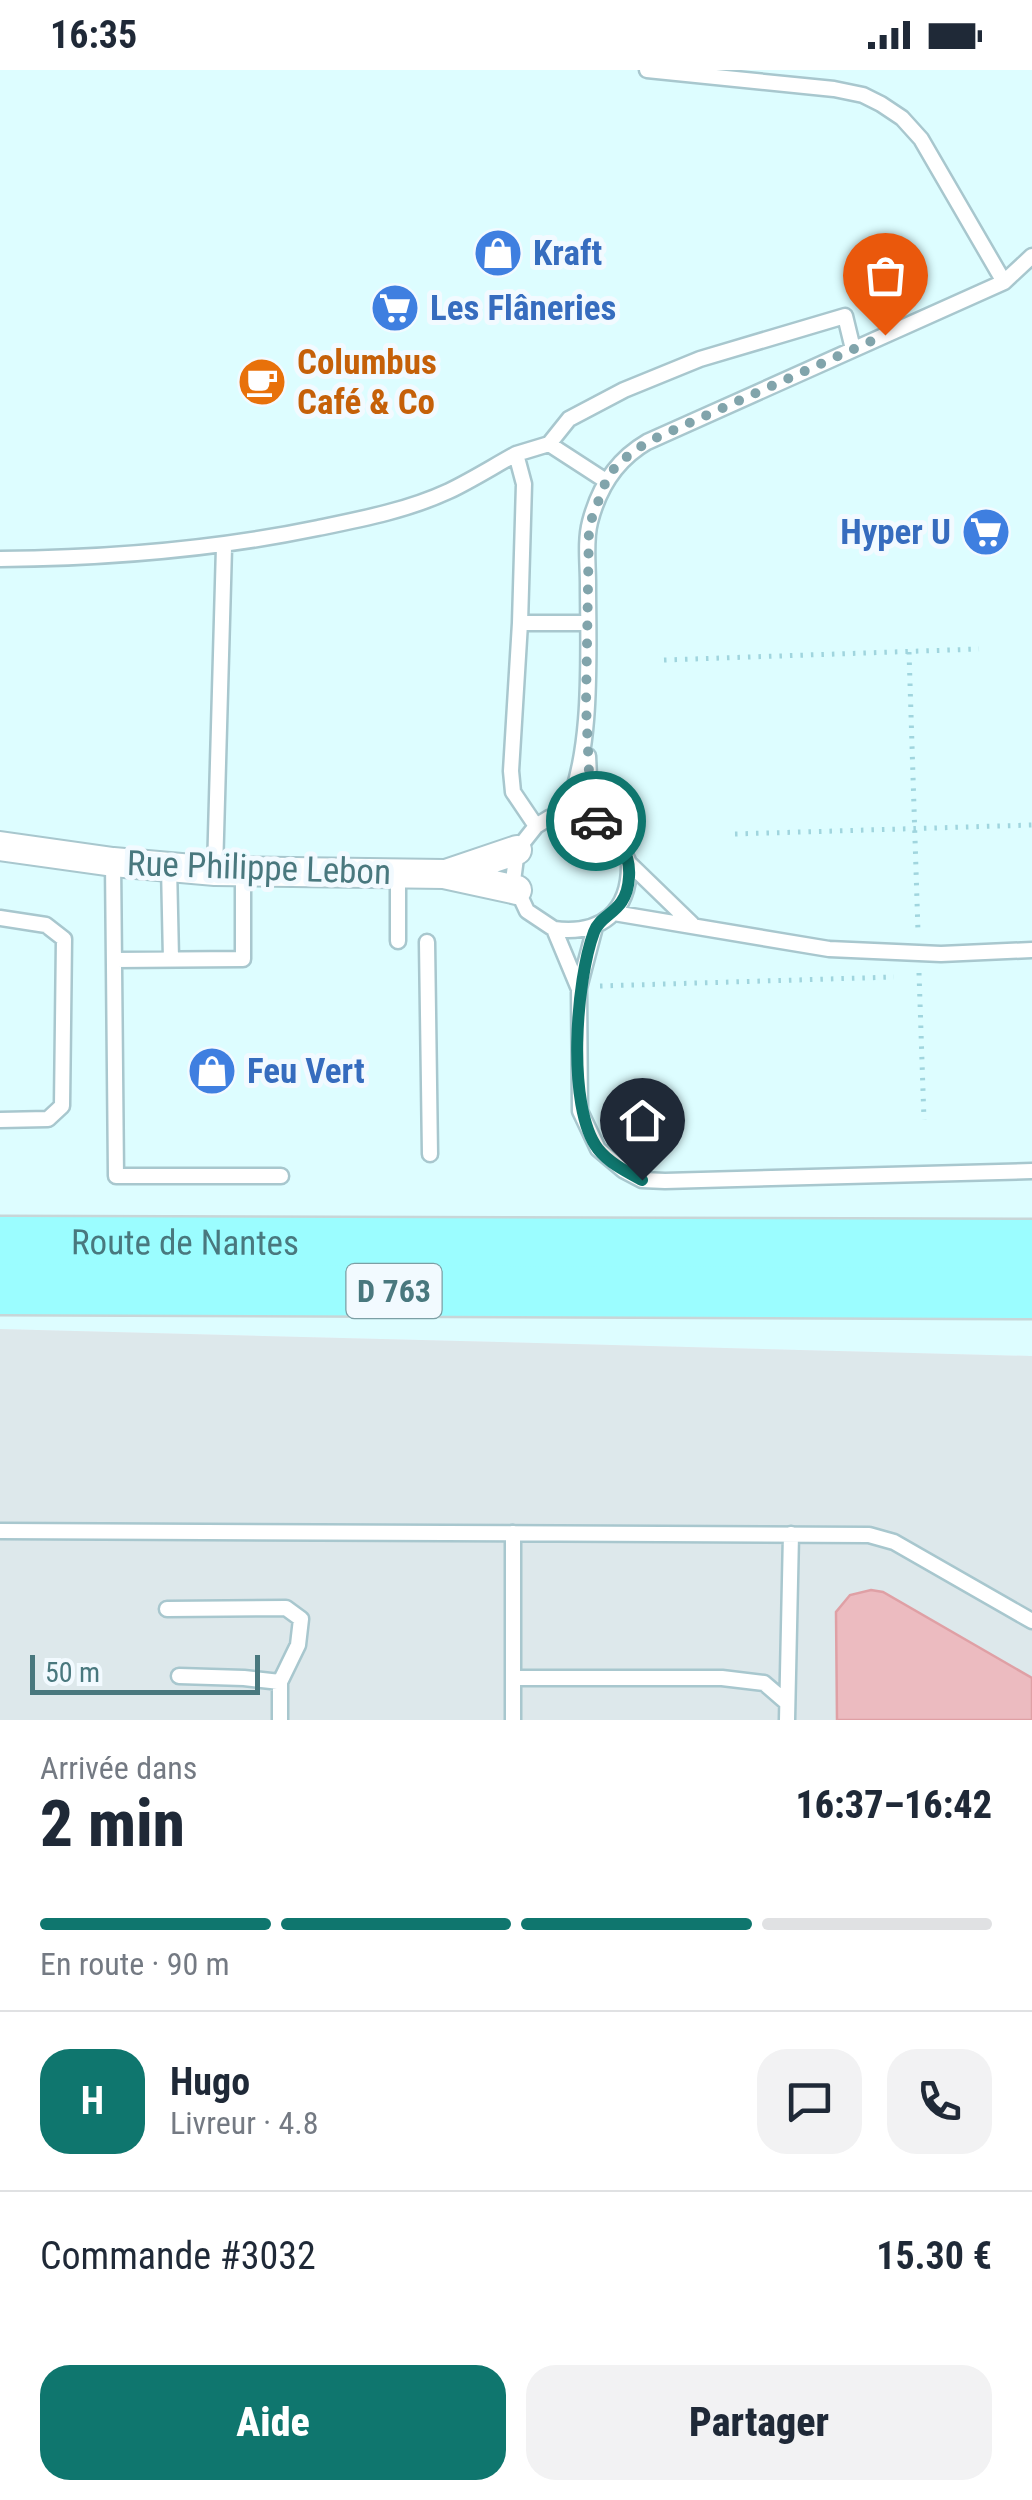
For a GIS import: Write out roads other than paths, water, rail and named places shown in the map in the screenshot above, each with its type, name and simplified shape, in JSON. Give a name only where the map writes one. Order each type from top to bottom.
[{"type":"highway","name":"Route de Nantes","points":[[0,1242],[1032,1245]]},
{"type":"highway","name":"Route de Nantes","points":[[0,1289],[1032,1293]]},
{"type":"street","name":"Rue Philippe Lebon","points":[[0,846],[112,862],[229,872],[444,874],[515,886]]},
{"type":"street","points":[[444,874],[517,850]]},
{"type":"lane","points":[[647,70],[834,89],[863,95],[881,104],[902,118],[920,139],[1004,282]]},
{"type":"lane","points":[[591,817],[586,705],[589,526],[606,481],[617,464],[647,442],[1026,272],[1032,256]]},
{"type":"lane","points":[[0,559],[154,554],[224,547],[373,517],[448,492],[516,454],[549,444],[569,419],[624,390],[700,359],[845,316],[853,349]]},
{"type":"lane","points":[[549,444],[606,481]]},
{"type":"lane","points":[[516,454],[524,484],[511,771],[513,792],[536,826]]},
{"type":"lane","points":[[114,960],[243,959],[229,872],[224,547]]},
{"type":"lane","points":[[520,624],[588,623]]},
{"type":"lane","points":[[564,814],[577,788],[586,705]]},
{"type":"lane","points":[[629,863],[624,898],[614,913],[595,926],[575,932],[554,929],[526,911],[515,886],[517,850],[536,826],[564,814],[591,817],[616,835],[629,863],[692,924]]},
{"type":"lane","points":[[112,862],[116,1176],[281,1176]]},
{"type":"lane","points":[[169,866],[171,959]]},
{"type":"lane","points":[[398,873],[398,940]]},
{"type":"lane","points":[[614,913],[829,949],[919,953],[1032,950]]},
{"type":"lane","points":[[0,918],[46,925],[64,939],[62,1106],[48,1119],[0,1120]]},
{"type":"lane","points":[[595,926],[579,989],[580,1111],[598,1149],[623,1170],[642,1180],[1032,1170]]},
{"type":"lane","points":[[554,929],[579,989]]},
{"type":"lane","points":[[427,942],[430,1154]]},
{"type":"lane","points":[[0,1532],[869,1535],[894,1542],[1032,1621]]},
{"type":"lane","points":[[513,1533],[514,1720]]},
{"type":"lane","points":[[787,1720],[791,1534]]},
{"type":"lane","points":[[167,1609],[286,1608],[301,1618],[298,1645],[280,1682],[280,1720]]},
{"type":"lane","points":[[179,1676],[280,1682]]},
{"type":"lane","points":[[513,1678],[722,1678],[764,1682],[786,1702]]},
{"type":"place","name":"Kraft","points":[[498,253]]},
{"type":"place","name":"Les Flâneries","points":[[395,308]]},
{"type":"place","name":"Columbus Café & Co","points":[[262,382]]},
{"type":"place","name":"Hyper U","points":[[986,532]]},
{"type":"place","name":"Feu Vert","points":[[212,1071]]}]
